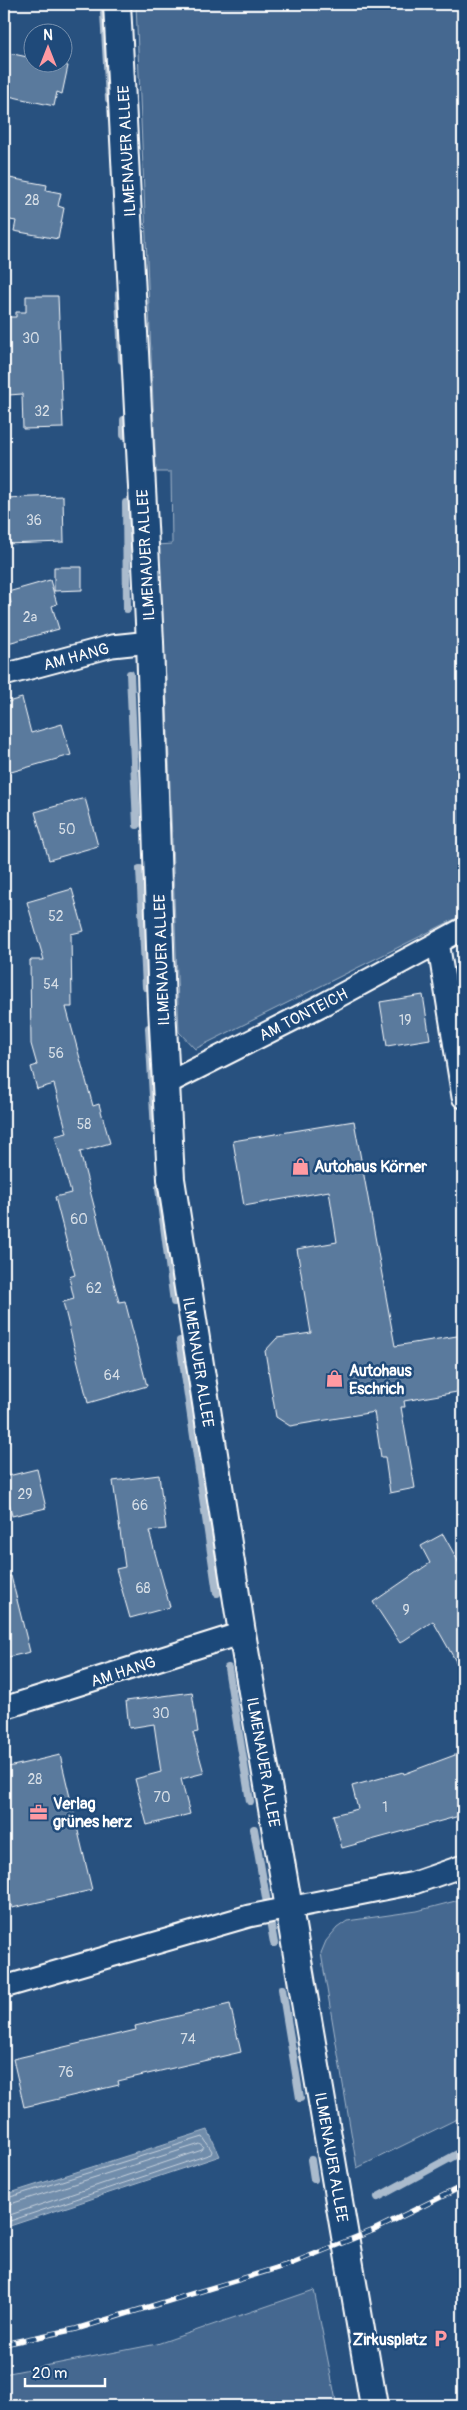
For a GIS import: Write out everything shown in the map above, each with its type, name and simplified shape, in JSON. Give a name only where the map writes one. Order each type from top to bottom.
[{"type":"street","name":"ILMENAUER ALLEE","points":[[118,4],[150,642],[171,1179],[242,1633],[374,2406]]},
{"type":"street","name":"AM HANG","points":[[4,675],[112,646],[150,642]]},
{"type":"street","name":"AM TONTEICH","points":[[166,1084],[324,1004],[463,929]]},
{"type":"street","points":[[438,942],[463,1098]]},
{"type":"street","name":"AM HANG","points":[[4,1708],[242,1633]]},
{"type":"street","points":[[4,1987],[249,1916],[414,1883],[463,1866]]},
{"type":"shaded area","points":[[136,4],[463,4],[463,915],[195,1049],[179,1032],[166,677],[156,545],[172,544],[171,472],[156,472]]},
{"type":"shaded area","points":[[463,1899],[463,2116],[357,2168],[321,1953],[326,1941],[337,1928],[347,1921],[417,1911]]},
{"type":"shaded area","points":[[314,2290],[337,2406],[4,2406],[4,2374],[157,2344]]},
{"type":"water","points":[[208,2130],[220,2156],[4,2228],[4,2195]]},
{"type":"building","points":[[4,52],[22,56],[22,72],[67,72],[62,94],[57,92],[54,106],[4,95]]},
{"type":"building","points":[[4,177],[47,185],[46,190],[61,193],[58,206],[64,208],[58,239],[14,231],[16,221],[4,219]]},
{"type":"building","points":[[26,296],[58,296],[63,428],[23,429],[22,394],[9,395],[8,359],[4,359],[4,317],[16,317],[16,312],[26,312]]},
{"type":"building","points":[[63,496],[64,542],[4,544],[4,498]]},
{"type":"building","points":[[54,567],[82,567],[82,590],[54,591]]},
{"type":"building","points":[[50,580],[57,604],[52,606],[59,629],[8,643],[4,628],[4,605],[11,603],[8,592]]},
{"type":"building","points":[[22,698],[31,733],[62,724],[71,755],[4,774],[4,703]]},
{"type":"building","points":[[85,798],[98,846],[49,860],[35,812]]},
{"type":"building","points":[[72,889],[84,931],[71,934],[72,1007],[66,1007],[93,1106],[99,1104],[110,1143],[80,1152],[119,1302],[125,1301],[147,1386],[88,1403],[63,1302],[74,1299],[69,1277],[75,1275],[55,1197],[71,1193],[55,1136],[67,1133],[54,1084],[37,1089],[31,1067],[37,1065],[31,1044],[30,960],[44,960],[27,902]]},
{"type":"building","points":[[423,995],[430,1039],[387,1046],[380,1002]]},
{"type":"building","points":[[354,1121],[395,1346],[463,1335],[463,1391],[404,1401],[405,1407],[401,1407],[415,1488],[390,1493],[385,1457],[381,1457],[374,1412],[290,1426],[276,1417],[265,1351],[277,1338],[311,1333],[297,1249],[337,1242],[329,1191],[244,1206],[233,1141]]},
{"type":"building","points":[[37,1469],[46,1508],[12,1516],[4,1477]]},
{"type":"building","points":[[159,1475],[166,1529],[149,1531],[170,1607],[130,1618],[116,1569],[125,1567],[113,1481]]},
{"type":"building","points":[[443,1534],[463,1570],[463,1674],[433,1621],[400,1643],[373,1602],[430,1563],[421,1546]]},
{"type":"building","points":[[11,1576],[30,1652],[4,1658],[4,1577]]},
{"type":"building","points":[[192,1692],[198,1732],[193,1733],[204,1773],[181,1779],[190,1814],[147,1825],[135,1779],[161,1772],[154,1724],[129,1728],[126,1701]]},
{"type":"building","points":[[463,1752],[463,1815],[342,1848],[333,1815],[358,1809],[352,1786],[403,1772],[404,1774]]},
{"type":"building","points":[[60,1755],[92,1890],[12,1908],[4,1873],[4,1768]]},
{"type":"building","points":[[230,2004],[241,2052],[118,2081],[119,2085],[24,2107],[13,2059],[136,2030],[135,2026]]},
{"type":"waterway","points":[[104,13],[109,99]]},
{"type":"waterway","points":[[119,294],[122,360]]},
{"type":"waterway","points":[[124,420],[124,435]]},
{"type":"waterway","points":[[126,503],[127,609]]},
{"type":"waterway","points":[[130,674],[137,825]]},
{"type":"waterway","points":[[140,869],[146,987]]},
{"type":"waterway","points":[[149,1028],[155,1131]]},
{"type":"waterway","points":[[159,1188],[174,1302]]},
{"type":"waterway","points":[[180,1341],[217,1593]]},
{"type":"waterway","points":[[228,1668],[250,1801]]},
{"type":"waterway","points":[[254,1829],[274,1943]]},
{"type":"waterway","points":[[282,1989],[300,2098]]},
{"type":"waterway","points":[[378,2197],[463,2151]]},
{"type":"waterway","points":[[311,2160],[314,2179]]},
{"type":"railway","points":[[4,2344],[76,2329],[290,2264],[374,2230],[463,2186]]},
{"type":"place","name":"Autohaus Körner","points":[[300,1166]]},
{"type":"place","name":"Autohaus Eschrich","points":[[335,1379]]},
{"type":"place","name":"Verlag grünes herz","points":[[39,1812]]},
{"type":"place","name":"Zirkusplatz","points":[[441,2339]]}]
